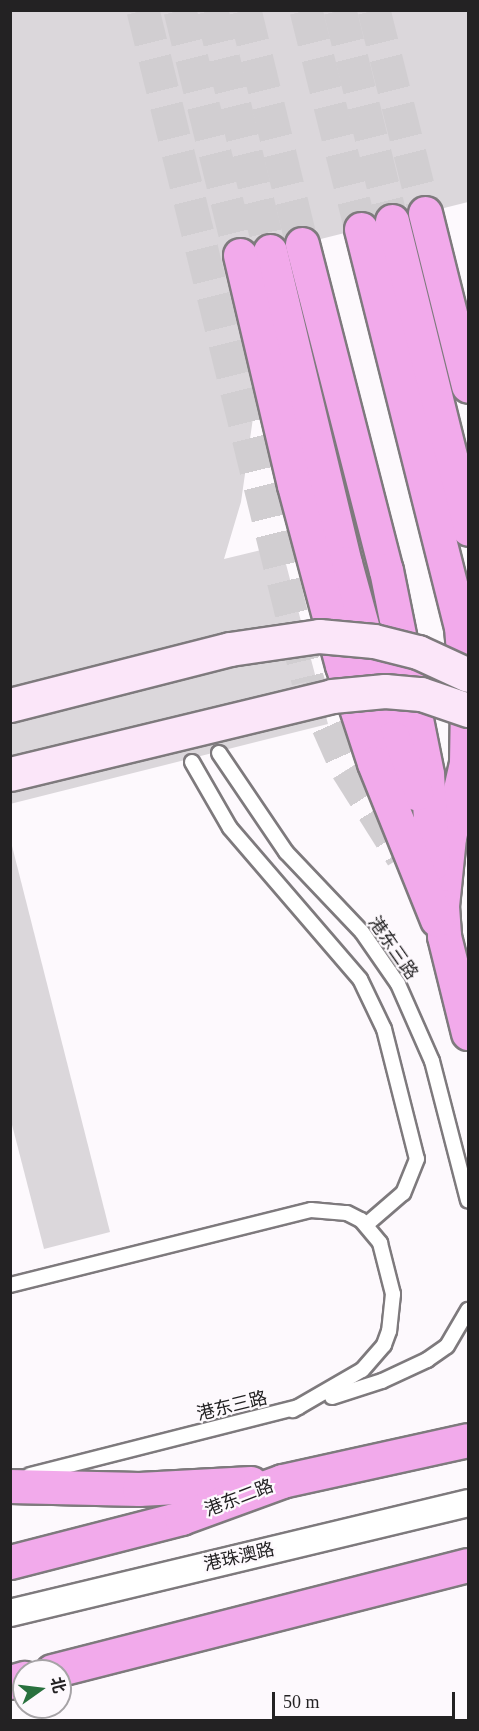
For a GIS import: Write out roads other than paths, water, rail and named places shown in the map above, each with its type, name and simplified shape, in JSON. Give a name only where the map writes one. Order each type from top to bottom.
[{"type":"highway","points":[[425,213],[468,386]]},
{"type":"highway","points":[[444,936],[444,875],[467,759],[467,705],[461,626],[377,225],[468,529]]},
{"type":"highway","points":[[302,244],[386,570],[427,774],[430,828],[444,936],[468,1033]]},
{"type":"highway","points":[[430,828],[393,738],[255,253],[294,485],[342,664],[374,763],[444,936]]},
{"type":"highway","points":[[444,875],[468,826]]},
{"type":"highway","name":"港东二路","points":[[10,1562],[181,1518],[282,1481],[468,1440]]},
{"type":"highway","points":[[10,1486],[139,1489],[282,1481]]},
{"type":"highway","points":[[72,1666],[468,1565]]},
{"type":"main road","points":[[10,705],[230,649],[319,636],[374,641],[418,652],[468,675]]},
{"type":"main road","points":[[10,774],[332,696],[385,691],[421,694],[468,710]]},
{"type":"street","name":"港珠澳路","points":[[10,1613],[468,1503]]},
{"type":"lane","name":"港东三路","points":[[219,753],[279,843],[362,932],[398,984],[432,1061],[468,1200]]},
{"type":"lane","points":[[192,762],[230,828],[360,979],[384,1029],[417,1160],[403,1192],[366,1225]]},
{"type":"lane","points":[[10,1285],[311,1210],[347,1212],[366,1225],[380,1243],[393,1294],[393,1313],[384,1345],[347,1382],[293,1410]]},
{"type":"lane","name":"港东三路","points":[[10,1480],[293,1410],[382,1381],[427,1360],[447,1346],[468,1310]]},
{"type":"tunnel","points":[[143,10],[308,681],[347,769],[402,856]]},
{"type":"tunnel","points":[[180,10],[240,255]]},
{"type":"tunnel","points":[[212,10],[270,251]]},
{"type":"tunnel","points":[[245,10],[302,244]]},
{"type":"tunnel","points":[[306,10],[361,229]]},
{"type":"tunnel","points":[[340,10],[392,221]]},
{"type":"tunnel","points":[[374,10],[425,213]]}]
